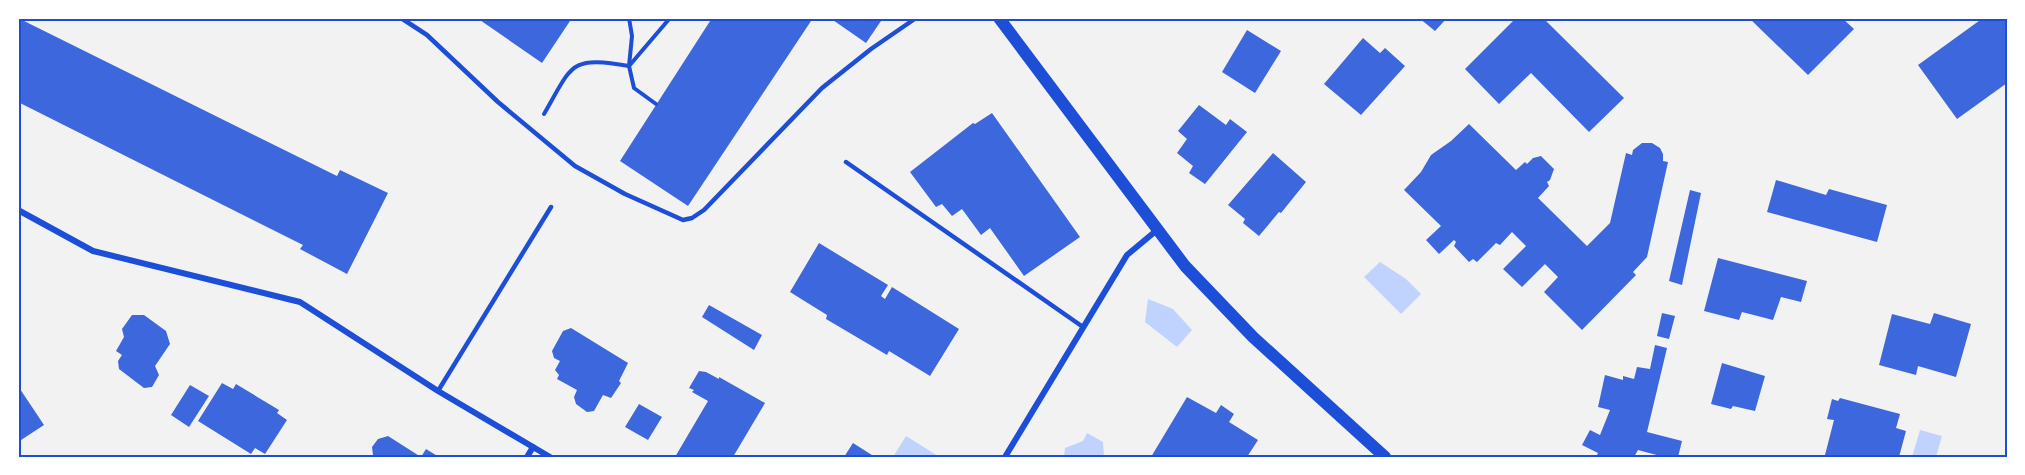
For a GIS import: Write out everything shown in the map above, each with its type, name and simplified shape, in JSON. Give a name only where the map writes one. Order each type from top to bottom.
[{"type":"main road","points":[[999,18],[1185,266],[1253,337],[1385,457]]},
{"type":"street","points":[[18,210],[93,251],[300,302],[438,391],[550,457]]},
{"type":"street","points":[[1005,457],[1126,255],[1157,230]]},
{"type":"street","points":[[527,457],[533,447]]},
{"type":"lane","points":[[401,18],[427,35],[498,102],[575,166],[625,194],[684,220],[704,210],[822,88],[871,49],[916,18]]},
{"type":"lane","points":[[846,162],[1083,327]]},
{"type":"lane","points":[[438,391],[550,207]]},
{"type":"path","points":[[629,18],[632,36],[629,66],[633,88],[656,104]]},
{"type":"path","points":[[629,66],[668,18]]},
{"type":"path","points":[[543,115],[567,74],[580,63],[599,61],[629,66]]},
{"type":"water","points":[[1380,262],[1406,279],[1421,294],[1401,314],[1364,277]]},
{"type":"water","points":[[1148,299],[1173,309],[1192,330],[1177,347],[1145,322]]},
{"type":"water","points":[[1920,430],[1942,436],[1936,457],[1912,457]]},
{"type":"water","points":[[1087,433],[1103,442],[1104,457],[1064,457],[1065,448],[1083,441]]},
{"type":"water","points":[[906,436],[938,456],[893,457]]},
{"type":"building","points":[[18,18],[337,176],[340,170],[388,193],[347,274],[300,249],[303,245],[18,102]]},
{"type":"building","points":[[477,18],[572,18],[542,63]]},
{"type":"building","points":[[712,18],[813,18],[688,206],[620,161]]},
{"type":"building","points":[[830,18],[883,18],[866,43]]},
{"type":"building","points":[[1419,18],[1447,18],[1435,31]]},
{"type":"building","points":[[1516,18],[1543,18],[1624,98],[1589,132],[1531,73],[1499,104],[1465,69]]},
{"type":"building","points":[[1749,18],[1842,18],[1854,29],[1808,75]]},
{"type":"building","points":[[1983,18],[2007,18],[2007,83],[1957,119],[1918,65]]},
{"type":"building","points":[[1247,30],[1281,51],[1255,93],[1222,72]]},
{"type":"building","points":[[1363,38],[1380,53],[1385,48],[1405,66],[1361,115],[1324,84]]},
{"type":"building","points":[[1199,105],[1226,125],[1230,119],[1247,132],[1205,184],[1189,173],[1193,166],[1177,153],[1187,139],[1178,131]]},
{"type":"building","points":[[992,113],[1080,237],[1024,276],[990,228],[981,235],[962,209],[952,216],[942,204],[936,207],[910,172],[973,123],[975,124]]},
{"type":"building","points":[[1469,124],[1516,170],[1525,162],[1527,164],[1533,158],[1541,156],[1554,169],[1547,182],[1549,186],[1538,198],[1587,246],[1610,223],[1626,153],[1632,155],[1633,150],[1642,143],[1652,143],[1660,148],[1663,161],[1668,162],[1647,257],[1633,272],[1636,275],[1582,330],[1544,292],[1558,277],[1545,264],[1522,287],[1503,269],[1526,246],[1512,232],[1500,245],[1496,243],[1477,262],[1473,259],[1469,262],[1454,246],[1456,242],[1454,240],[1439,254],[1426,240],[1441,226],[1404,190],[1421,172],[1431,155]]},
{"type":"building","points":[[1273,153],[1306,182],[1259,236],[1243,223],[1245,219],[1228,205]]},
{"type":"building","points":[[1776,180],[1826,195],[1829,189],[1887,205],[1877,242],[1767,212]]},
{"type":"building","points":[[1690,190],[1701,193],[1682,285],[1669,281]]},
{"type":"building","points":[[819,243],[888,285],[881,296],[885,299],[892,287],[959,329],[930,376],[889,351],[887,355],[826,319],[827,315],[790,292]]},
{"type":"building","points":[[1718,258],[1807,281],[1801,302],[1781,297],[1773,320],[1742,312],[1739,320],[1704,311]]},
{"type":"building","points":[[709,305],[762,335],[754,350],[702,317]]},
{"type":"building","points":[[1662,313],[1675,316],[1669,339],[1657,336]]},
{"type":"building","points":[[1934,313],[1971,324],[1956,377],[1918,366],[1916,375],[1879,365],[1892,314],[1930,324]]},
{"type":"building","points":[[132,315],[144,315],[166,331],[170,344],[155,366],[159,375],[152,387],[144,388],[119,369],[118,361],[122,355],[116,351],[124,337],[122,329]]},
{"type":"building","points":[[571,328],[628,363],[619,381],[621,383],[611,398],[603,395],[594,411],[587,412],[576,404],[574,397],[577,390],[557,379],[559,375],[555,370],[560,361],[554,358],[552,351],[563,331]]},
{"type":"building","points":[[1655,345],[1667,348],[1647,432],[1682,441],[1678,457],[1664,457],[1638,450],[1634,457],[1596,457],[1598,453],[1582,445],[1590,430],[1600,435],[1610,410],[1598,407],[1605,375],[1623,380],[1623,376],[1634,379],[1637,367],[1650,369]]},
{"type":"building","points":[[1722,363],[1765,376],[1755,411],[1711,404]]},
{"type":"building","points":[[699,371],[719,379],[719,377],[765,403],[733,457],[675,457],[708,401],[689,388]]},
{"type":"building","points":[[222,383],[233,389],[236,384],[279,410],[277,413],[287,420],[265,454],[255,448],[251,454],[198,421]]},
{"type":"building","points":[[190,385],[209,396],[189,427],[171,415]]},
{"type":"building","points":[[18,386],[44,425],[18,442]]},
{"type":"building","points":[[1187,397],[1216,413],[1221,405],[1234,414],[1229,422],[1258,440],[1247,457],[1151,457]]},
{"type":"building","points":[[1840,398],[1900,414],[1896,428],[1906,431],[1899,457],[1832,457],[1825,455],[1834,420],[1827,419],[1832,399],[1838,401]]},
{"type":"building","points":[[639,404],[662,417],[648,440],[625,427]]},
{"type":"building","points":[[388,436],[421,457],[376,457],[373,455],[372,447],[378,439]]},
{"type":"building","points":[[853,443],[875,457],[844,457]]},
{"type":"building","points":[[426,449],[439,457],[421,457]]}]
